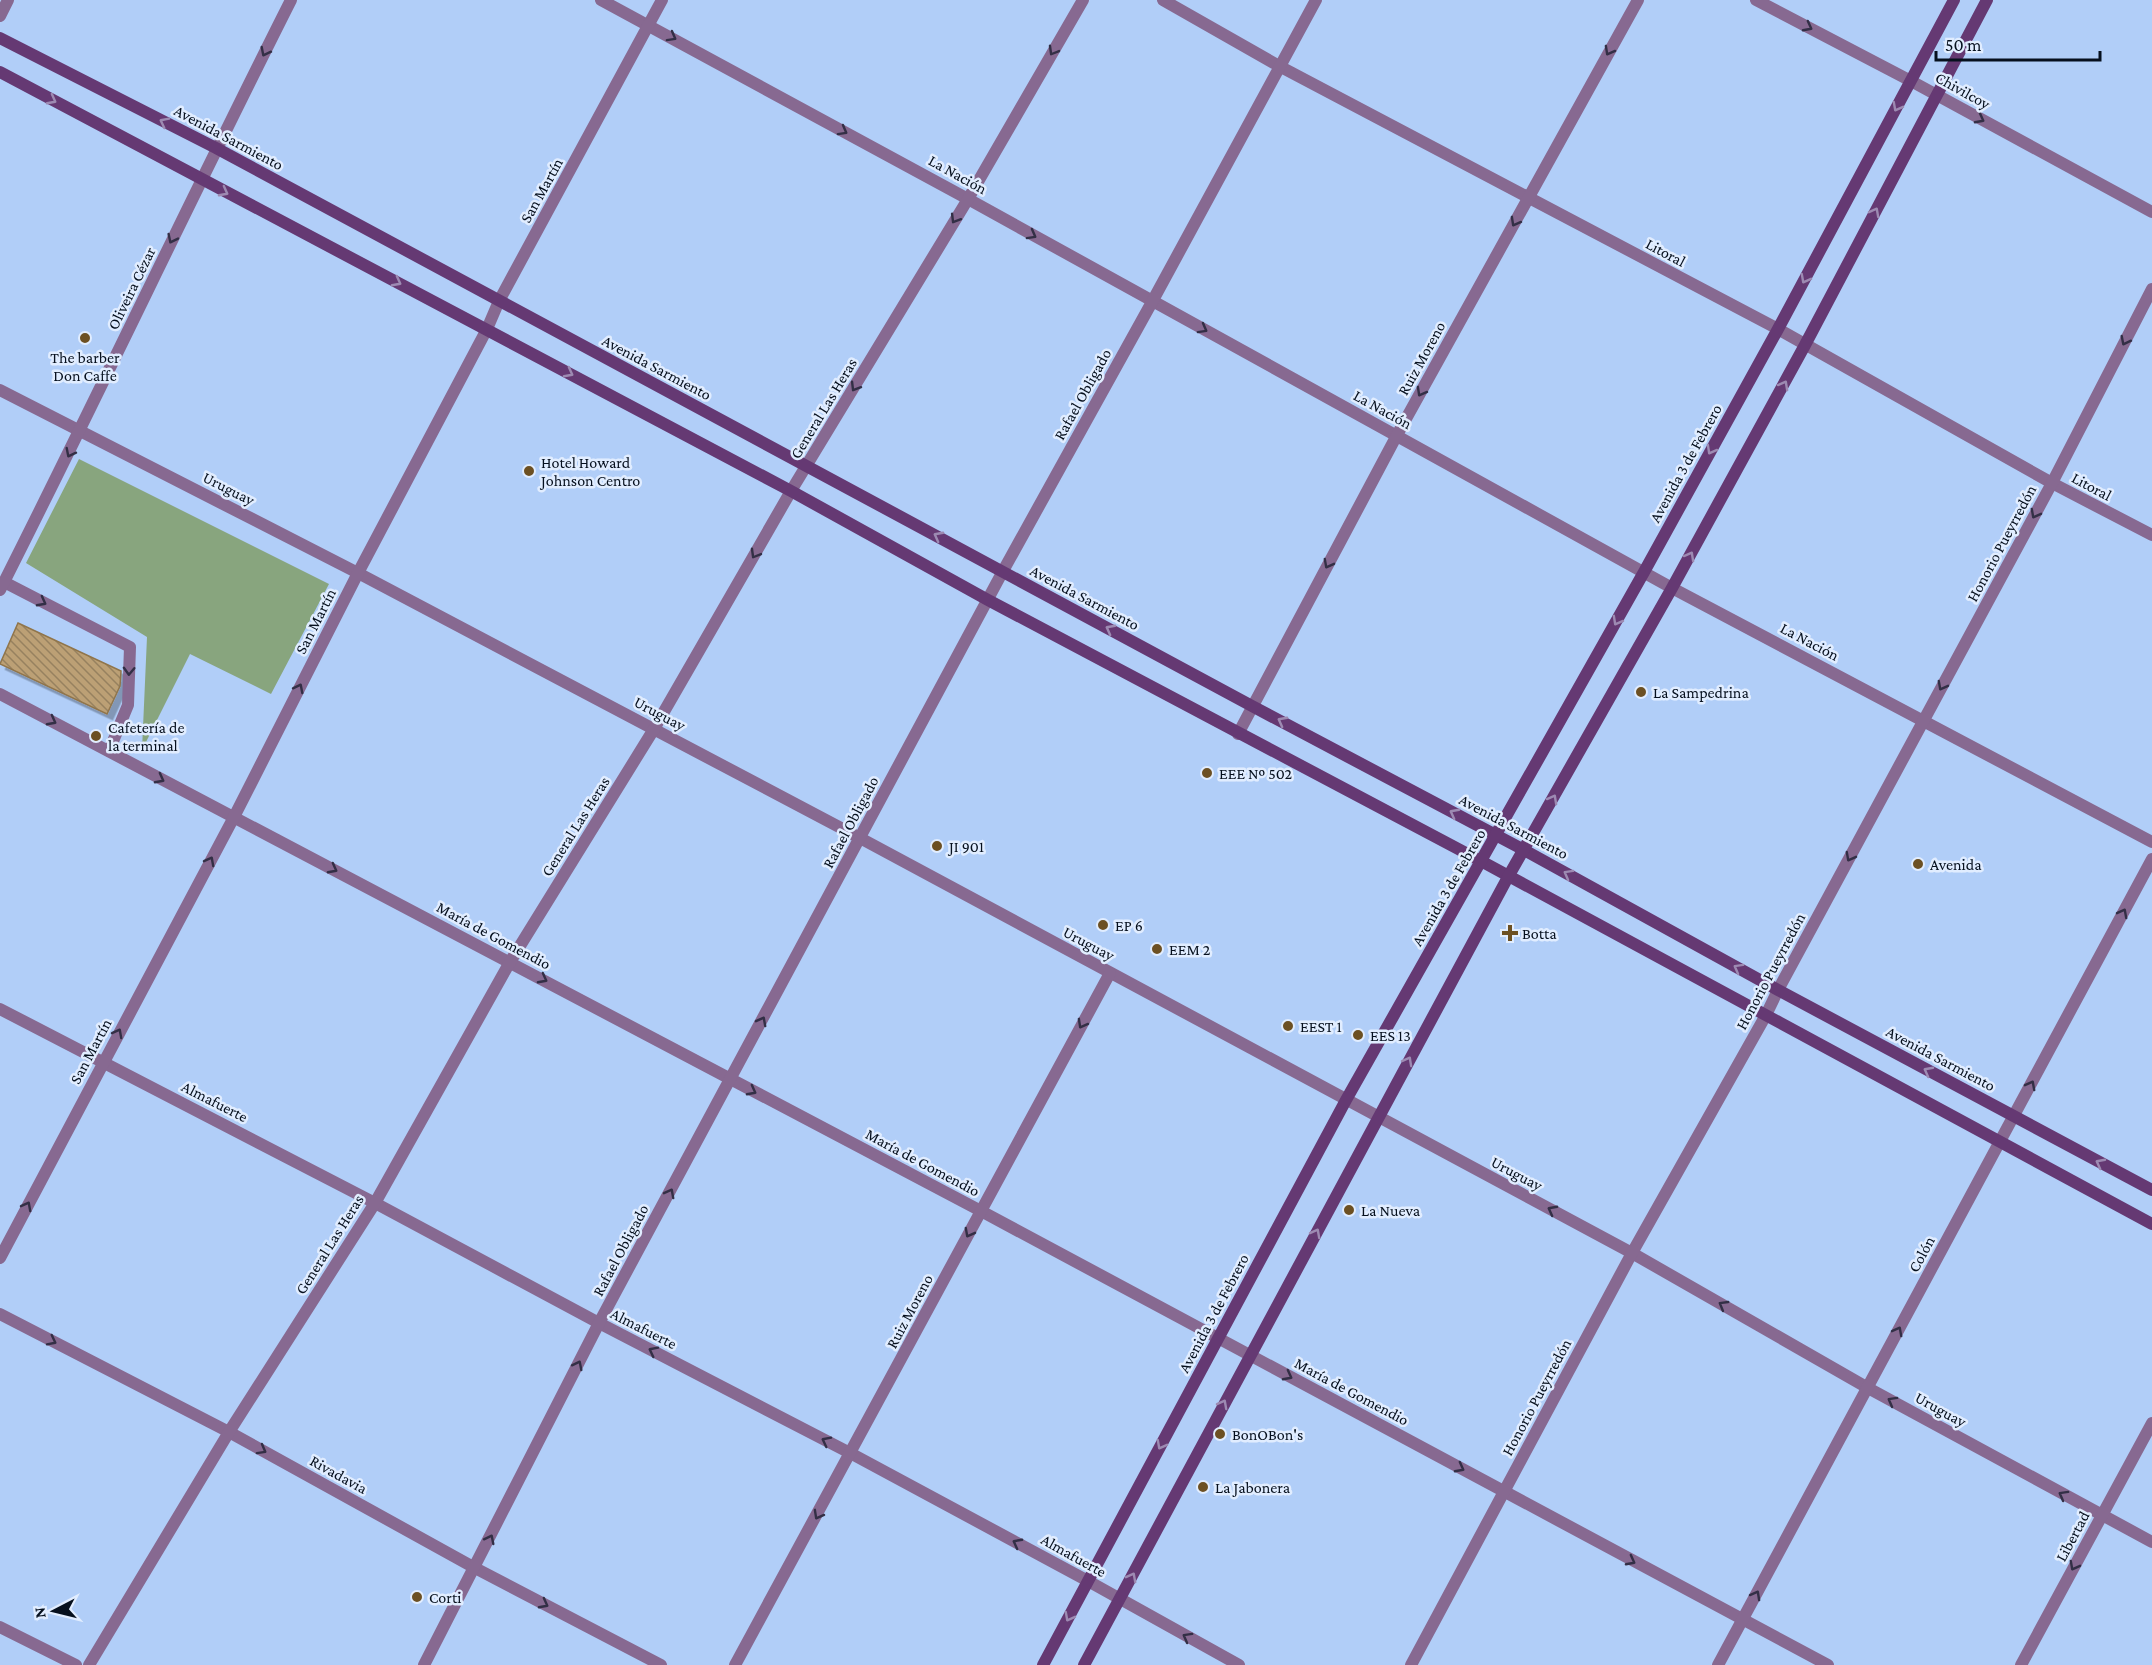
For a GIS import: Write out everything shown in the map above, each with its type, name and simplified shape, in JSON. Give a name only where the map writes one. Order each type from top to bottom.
[{"type":"main road","name":"Avenida 3 de Febrero","points":[[1043,1665],[1346,1100],[1644,572],[1778,329],[1954,0]]},
{"type":"main road","points":[[1084,1665],[1508,878],[1672,588],[1805,345],[1987,0]]},
{"type":"main road","name":"Avenida Sarmiento","points":[[0,38],[216,148],[2152,1190]]},
{"type":"main road","points":[[0,72],[791,491],[988,600],[1480,861],[2152,1224]]},
{"type":"street","points":[[0,16],[8,0]]},
{"type":"street","name":"Oliveira Cézar","points":[[2,586],[81,430],[216,148],[291,0]]},
{"type":"street","name":"La Nación","points":[[601,0],[968,199],[1672,588],[2152,842]]},
{"type":"street","name":"San Martín","points":[[0,1258],[234,817],[358,573],[487,329],[499,300],[662,0]]},
{"type":"street","name":"General Las Heras","points":[[89,1665],[229,1432],[375,1203],[510,962],[654,729],[791,491],[968,199],[1083,0]]},
{"type":"street","name":"Litoral","points":[[1163,0],[1279,66],[1778,329],[2052,483],[2152,536]]},
{"type":"street","name":"Rafael Obligado","points":[[424,1665],[599,1323],[1003,571],[1316,0]]},
{"type":"street","name":"Ruiz Moreno","points":[[1238,734],[1397,435],[1638,0]]},
{"type":"street","name":"Chivilcoy","points":[[1756,0],[2152,212]]},
{"type":"street","name":"Honorio Pueyrredón","points":[[1411,1665],[1632,1253],[1766,1015],[2052,483],[2152,289]]},
{"type":"street","name":"Uruguay","points":[[0,390],[358,573],[860,838],[1632,1253],[1868,1388],[2152,1542]]},
{"type":"street","points":[[2,586],[130,647],[128,705],[109,751]]},
{"type":"street","name":"María de Gomendio","points":[[0,694],[981,1211],[1828,1665]]},
{"type":"street","name":"Colón","points":[[1718,1665],[2152,858]]},
{"type":"street","name":"Ruiz Moreno","points":[[735,1665],[852,1454],[1110,973]]},
{"type":"street","name":"Almafuerte","points":[[0,1009],[852,1454],[1239,1665]]},
{"type":"street","name":"Rivadavia","points":[[0,1314],[229,1432],[475,1568],[661,1665]]},
{"type":"street","name":"Libertad","points":[[2021,1665],[2152,1423]]},
{"type":"street","points":[[0,1627],[76,1665]]},
{"type":"green space","points":[[79,459],[329,584],[271,694],[190,654],[142,750],[147,637],[26,563]]},
{"type":"building","points":[[18,623],[121,671],[120,686],[107,714],[0,664]]},
{"type":"place","name":"The barber Don Caffe","points":[[85,338]]},
{"type":"place","name":"Hotel Howard Johnson Centro","points":[[529,471]]},
{"type":"place","name":"La Sampedrina","points":[[1641,692]]},
{"type":"place","name":"Cafetería de la terminal","points":[[96,736]]},
{"type":"place","name":"EEE Nº 502","points":[[1207,773]]},
{"type":"place","name":"JI 901","points":[[937,846]]},
{"type":"place","name":"Avenida","points":[[1918,864]]},
{"type":"place","name":"EP 6","points":[[1103,925]]},
{"type":"place","name":"Botta","points":[[1510,933]]},
{"type":"place","name":"EEM 2","points":[[1157,949]]},
{"type":"place","name":"EEST 1","points":[[1288,1026]]},
{"type":"place","name":"EES 13","points":[[1358,1035]]},
{"type":"place","name":"La Nueva","points":[[1349,1210]]},
{"type":"place","name":"BonOBon's","points":[[1220,1434]]},
{"type":"place","name":"La Jabonera","points":[[1203,1487]]},
{"type":"place","name":"Corti","points":[[417,1597]]}]
